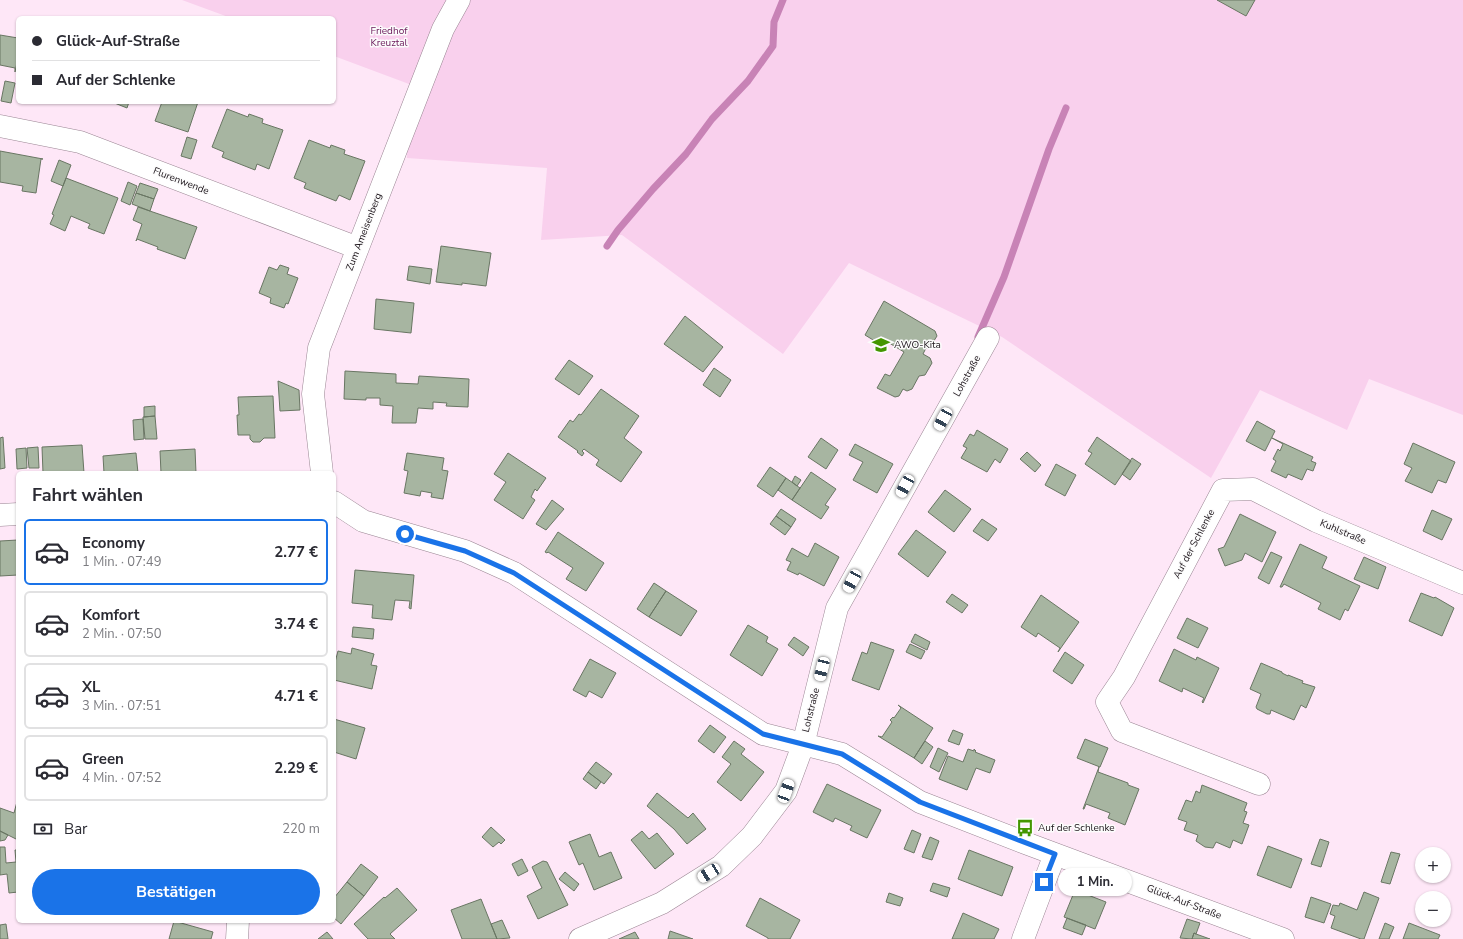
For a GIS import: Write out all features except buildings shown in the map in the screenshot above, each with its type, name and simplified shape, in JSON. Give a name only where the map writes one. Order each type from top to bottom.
[{"type":"street","name":"Zum Ameisenberg","points":[[322,471],[313,394],[319,348],[443,29],[459,0]]},
{"type":"street","name":"Flurenwende","points":[[0,126],[80,142],[358,248]]},
{"type":"street","name":"Lohstraße","points":[[580,939],[662,903],[721,866],[752,836],[786,791],[803,745],[837,608],[988,338]]},
{"type":"street","name":"Kuhlstraße","points":[[1223,490],[1253,489],[1316,521],[1463,583]]},
{"type":"street","name":"Auf der Schlenke","points":[[1223,490],[1124,677],[1107,702],[1122,731],[1259,784]]},
{"type":"street","name":"Glück-Auf-Straße","points":[[336,503],[363,521],[465,551],[514,573],[763,734],[842,754],[920,802],[1284,939]]},
{"type":"street","points":[[0,515],[16,514]]},
{"type":"street","points":[[1023,939],[1055,854]]},
{"type":"street","points":[[237,939],[238,923]]},
{"type":"green space","name":"Friedhof Kreuztal","points":[[182,0],[1463,0],[1463,415],[1369,379],[1347,430],[1260,390],[1211,478],[1002,337],[849,263],[783,354],[622,235],[541,240],[547,168],[407,158],[409,84],[336,57],[336,16],[226,16]]},
{"type":"waterway","points":[[607,246],[618,230],[653,189],[686,154],[712,119],[748,81],[773,46],[774,22],[783,0]]},
{"type":"waterway","points":[[978,337],[1004,277],[1049,149],[1066,108]]},
{"type":"place","name":"AWO-Kita","points":[[881,345]]},
{"type":"place","name":"Auf der Schlenke","points":[[1025,828]]},
{"type":"route","points":[[405,534],[465,551],[514,573],[763,734],[842,754],[920,802],[1055,854],[1044,882]]}]
